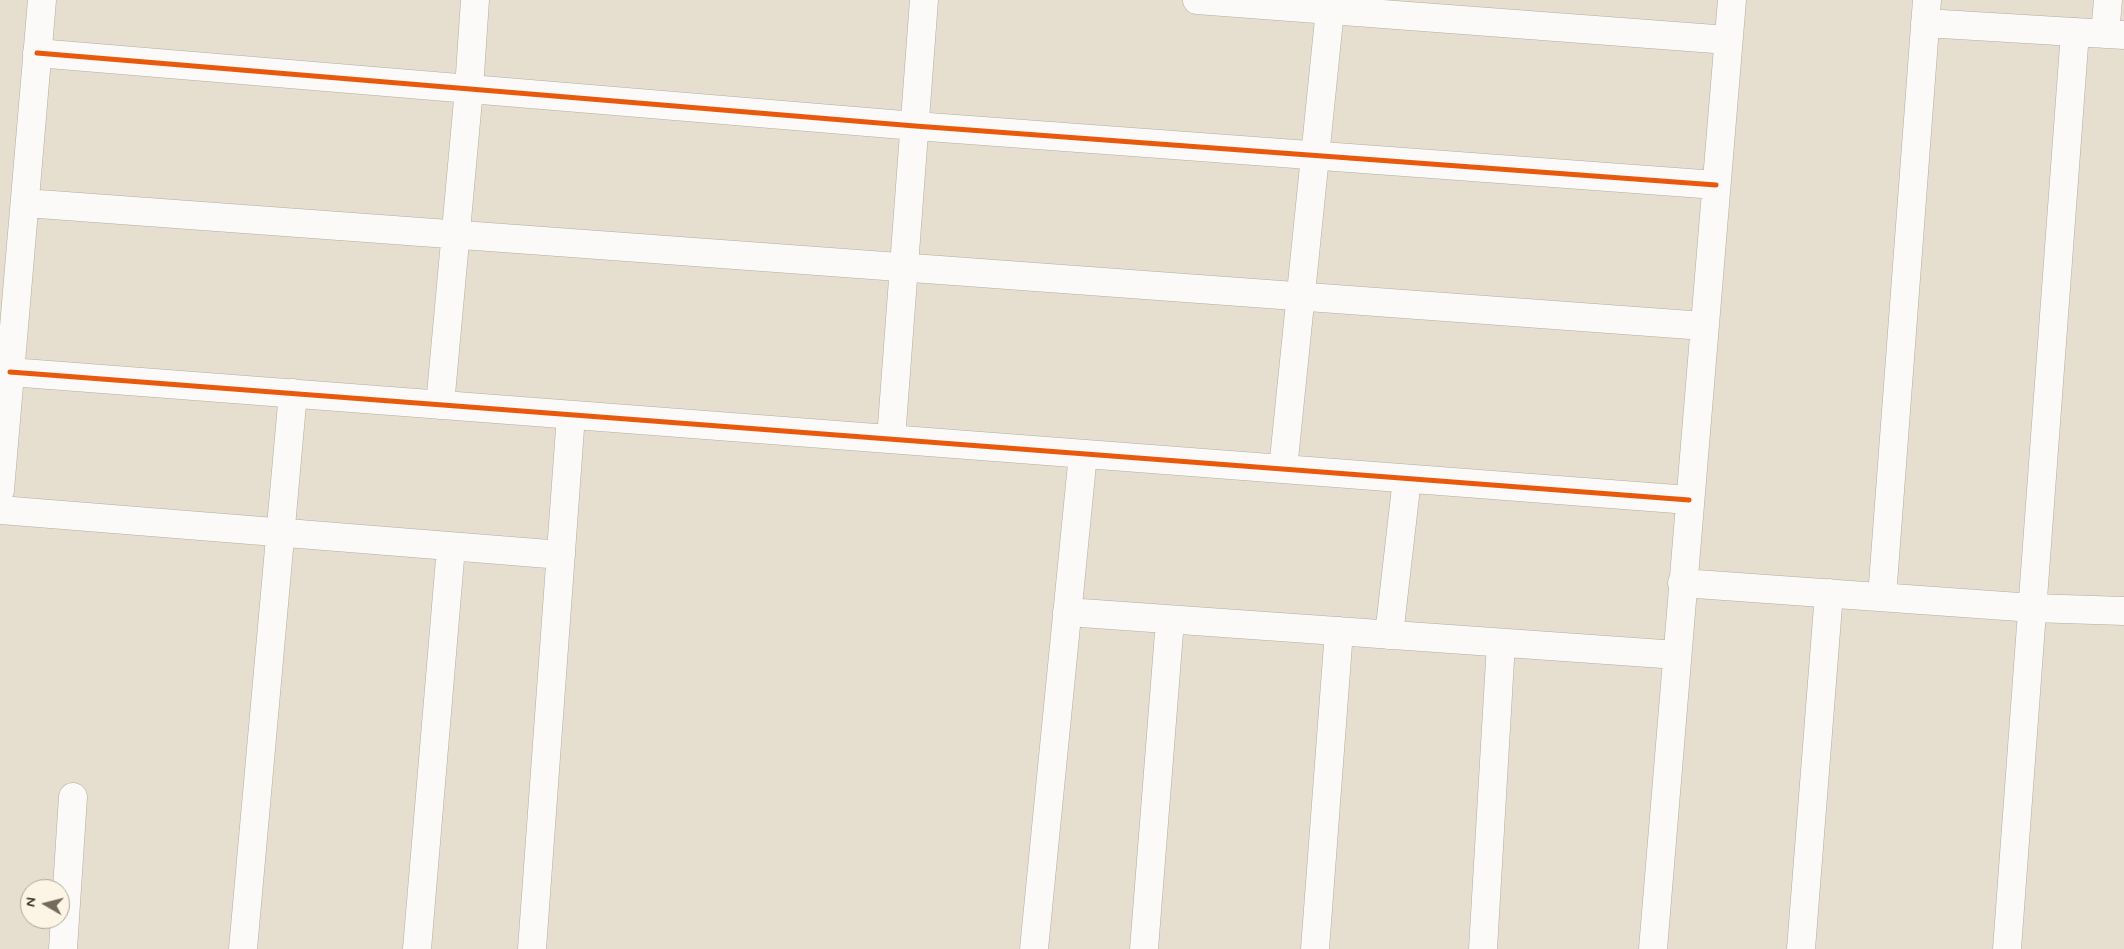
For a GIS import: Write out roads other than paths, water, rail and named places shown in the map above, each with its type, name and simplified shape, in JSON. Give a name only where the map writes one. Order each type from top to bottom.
[{"type":"street","points":[[0,490],[10,372],[7,324],[24,203],[42,0]]},
{"type":"street","points":[[440,405],[469,89],[475,0]]},
{"type":"street","points":[[891,439],[924,0]]},
{"type":"street","points":[[1197,0],[1330,5],[1728,40]]},
{"type":"street","points":[[1653,949],[1732,0]]},
{"type":"street","points":[[1882,597],[1926,11],[2075,32],[2114,35],[2108,0]]},
{"type":"street","points":[[1283,469],[1330,5]]},
{"type":"street","points":[[2007,949],[2075,32]]},
{"type":"street","points":[[38,53],[915,126],[1716,185]]},
{"type":"street","points":[[24,203],[1704,326]]},
{"type":"street","points":[[10,372],[1689,500]]},
{"type":"street","points":[[243,949],[293,393]]},
{"type":"street","points":[[532,949],[571,415]]},
{"type":"street","points":[[1034,949],[1083,454]]},
{"type":"street","points":[[1389,635],[1407,479]]},
{"type":"street","points":[[0,510],[561,555]]},
{"type":"street","points":[[417,949],[451,547]]},
{"type":"street","points":[[1682,583],[2032,608],[2124,611]]},
{"type":"street","points":[[1801,949],[1829,593]]},
{"type":"street","points":[[1067,612],[1677,655]]},
{"type":"street","points":[[1144,949],[1170,620]]},
{"type":"street","points":[[1314,949],[1340,631]]},
{"type":"street","points":[[1483,949],[1501,643]]},
{"type":"street","points":[[63,949],[73,796]]}]
